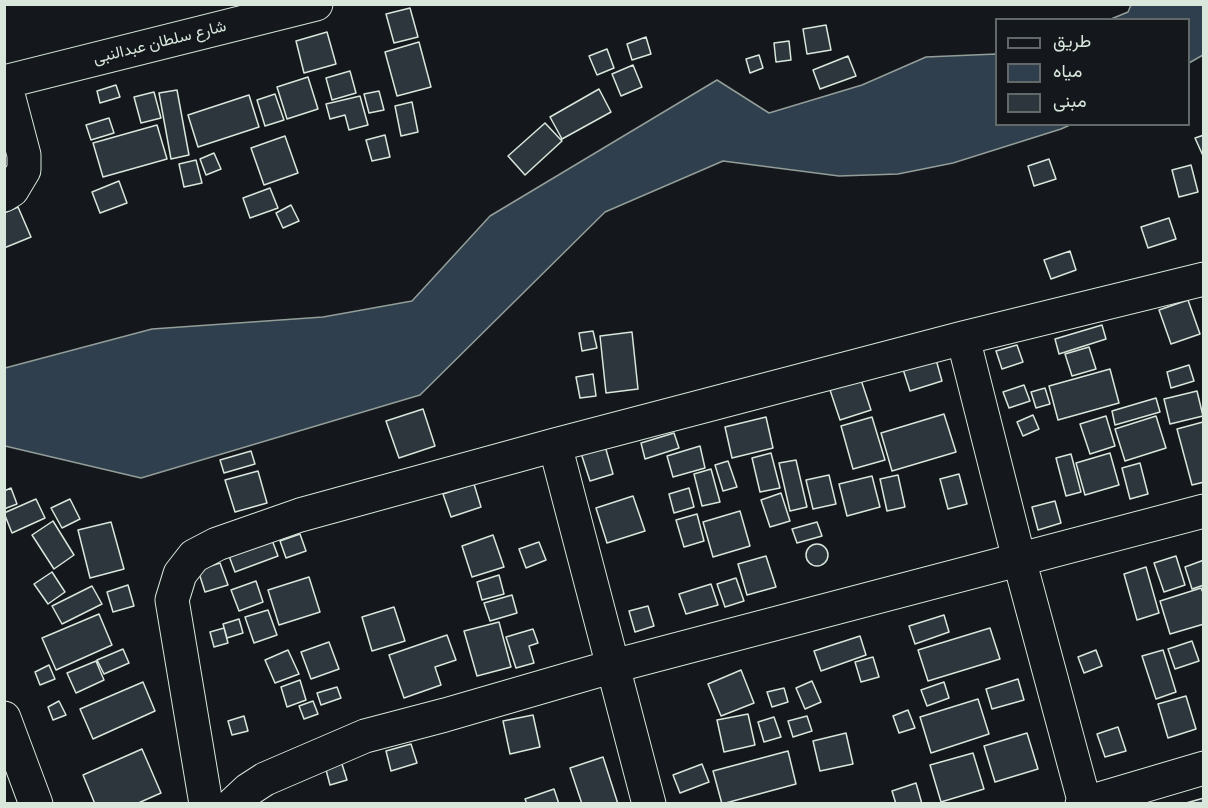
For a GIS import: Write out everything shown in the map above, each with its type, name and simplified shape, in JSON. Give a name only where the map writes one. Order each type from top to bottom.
[{"type":"street","name":"شارع سلطان عبدالنبى","points":[[5,82],[316,4]]},
{"type":"street","points":[[4,195],[12,190],[24,170],[24,155],[5,82]]},
{"type":"street","points":[[206,804],[172,600],[180,574],[194,556],[217,544],[300,515],[555,445],[963,338],[1203,279]]},
{"type":"street","points":[[963,338],[1084,803],[1203,768]]},
{"type":"street","points":[[555,445],[649,804]]},
{"type":"street","points":[[233,804],[265,779],[365,736],[614,666],[1203,511]]},
{"type":"street","points":[[4,718],[36,804]]},
{"type":"water","points":[[1131,5],[1203,5],[1203,55],[1190,62],[1190,18],[1113,18],[1128,12]]},
{"type":"water","points":[[995,54],[995,126],[1068,126],[953,163],[898,174],[839,176],[723,161],[605,212],[420,395],[141,478],[5,446],[5,368],[152,329],[323,317],[412,301],[490,216],[717,80],[769,113],[862,85],[926,57]]},
{"type":"building","points":[[410,8],[418,37],[394,43],[386,14]]},
{"type":"building","points":[[826,25],[831,50],[807,54],[803,29]]},
{"type":"building","points":[[327,32],[336,64],[304,73],[296,41]]},
{"type":"building","points":[[646,37],[651,54],[632,60],[627,44]]},
{"type":"building","points":[[789,41],[791,60],[776,62],[774,43]]},
{"type":"building","points":[[419,42],[431,87],[397,96],[385,52]]},
{"type":"building","points":[[607,49],[614,68],[597,75],[589,56]]},
{"type":"building","points":[[759,55],[763,68],[750,73],[746,59]]},
{"type":"building","points":[[848,56],[856,76],[820,89],[813,70]]},
{"type":"building","points":[[633,65],[642,87],[621,96],[612,74]]},
{"type":"building","points":[[350,71],[356,93],[332,100],[326,78]]},
{"type":"building","points":[[308,77],[318,109],[287,119],[277,87]]},
{"type":"building","points":[[116,85],[120,97],[100,103],[97,91]]},
{"type":"building","points":[[599,89],[611,112],[562,139],[550,117]]},
{"type":"building","points":[[177,90],[189,155],[171,159],[159,93]]},
{"type":"building","points":[[379,91],[384,110],[369,113],[364,94]]},
{"type":"building","points":[[154,92],[161,118],[141,123],[134,97]]},
{"type":"building","points":[[275,94],[284,120],[265,126],[257,100]]},
{"type":"building","points":[[249,95],[259,127],[198,147],[188,115]]},
{"type":"building","points":[[360,96],[368,125],[349,130],[345,115],[330,119],[326,104]]},
{"type":"building","points":[[412,102],[418,132],[401,136],[395,106]]},
{"type":"building","points":[[109,118],[114,133],[91,140],[86,125]]},
{"type":"building","points":[[545,123],[562,141],[525,175],[508,156]]},
{"type":"building","points":[[157,125],[167,159],[103,177],[93,143]]},
{"type":"building","points":[[385,135],[390,157],[372,161],[366,140]]},
{"type":"building","points":[[1204,135],[1204,158],[1195,138]]},
{"type":"building","points":[[285,136],[298,173],[264,185],[251,148]]},
{"type":"building","points":[[214,153],[221,169],[206,175],[200,159]]},
{"type":"building","points":[[1049,159],[1056,179],[1034,186],[1028,166]]},
{"type":"building","points":[[196,160],[202,183],[184,187],[179,164]]},
{"type":"building","points":[[1191,165],[1198,192],[1179,197],[1172,170]]},
{"type":"building","points":[[119,181],[127,203],[100,213],[92,192]]},
{"type":"building","points":[[270,188],[278,208],[250,218],[243,198]]},
{"type":"building","points":[[291,205],[299,221],[283,228],[276,213]]},
{"type":"building","points":[[18,207],[31,237],[4,248],[4,213]]},
{"type":"building","points":[[1169,218],[1176,239],[1148,248],[1141,227]]},
{"type":"building","points":[[1070,251],[1076,270],[1051,279],[1044,260]]},
{"type":"building","points":[[1188,300],[1200,334],[1171,344],[1159,310]]},
{"type":"building","points":[[1102,325],[1106,339],[1059,354],[1055,339]]},
{"type":"building","points":[[593,331],[597,348],[582,351],[579,333]]},
{"type":"building","points":[[632,332],[638,389],[606,393],[600,336]]},
{"type":"building","points":[[1017,345],[1023,362],[1002,369],[996,351]]},
{"type":"building","points":[[1089,347],[1096,369],[1072,376],[1065,354]]},
{"type":"building","points":[[935,356],[942,381],[910,391],[902,366]]},
{"type":"building","points":[[1189,365],[1194,381],[1171,388],[1167,372]]},
{"type":"building","points":[[1110,369],[1119,403],[1058,420],[1049,386]]},
{"type":"building","points":[[593,374],[596,396],[580,398],[576,377]]},
{"type":"building","points":[[861,380],[871,410],[840,420],[830,390]]},
{"type":"building","points":[[1024,385],[1030,401],[1009,408],[1003,392]]},
{"type":"building","points":[[1045,388],[1050,404],[1036,408],[1031,392]]},
{"type":"building","points":[[1197,391],[1203,416],[1170,424],[1164,399]]},
{"type":"building","points":[[1156,398],[1160,412],[1115,425],[1112,411]]},
{"type":"building","points":[[423,409],[435,446],[399,458],[386,421]]},
{"type":"building","points":[[944,414],[956,452],[892,471],[881,433]]},
{"type":"building","points":[[1033,415],[1039,429],[1023,436],[1017,422]]},
{"type":"building","points":[[1106,416],[1115,446],[1090,454],[1080,424]]},
{"type":"building","points":[[1156,416],[1166,448],[1125,461],[1115,429]]},
{"type":"building","points":[[766,417],[773,448],[732,458],[725,427]]},
{"type":"building","points":[[872,417],[885,460],[853,469],[841,426]]},
{"type":"building","points":[[1203,422],[1204,482],[1192,485],[1177,429]]},
{"type":"building","points":[[674,433],[679,448],[645,459],[641,443]]},
{"type":"building","points":[[605,446],[613,474],[590,481],[581,453]]},
{"type":"building","points":[[700,446],[705,468],[673,477],[667,456]]},
{"type":"building","points":[[251,451],[255,464],[224,473],[220,460]]},
{"type":"building","points":[[771,453],[780,488],[760,492],[752,458]]},
{"type":"building","points":[[1110,453],[1119,485],[1085,495],[1076,463]]},
{"type":"building","points":[[1071,454],[1081,492],[1066,496],[1056,458]]},
{"type":"building","points":[[796,460],[807,507],[790,511],[779,463]]},
{"type":"building","points":[[728,461],[737,487],[723,491],[715,465]]},
{"type":"building","points":[[1140,463],[1148,494],[1130,499],[1122,468]]},
{"type":"building","points":[[711,469],[720,502],[702,506],[694,474]]},
{"type":"building","points":[[258,471],[267,503],[235,512],[225,480]]},
{"type":"building","points":[[959,474],[967,504],[948,509],[940,479]]},
{"type":"building","points":[[829,475],[836,504],[813,509],[806,480]]},
{"type":"building","points":[[898,475],[905,507],[887,511],[880,479]]},
{"type":"building","points":[[872,476],[880,507],[847,516],[839,484]]},
{"type":"building","points":[[474,484],[481,507],[451,517],[443,494]]},
{"type":"building","points":[[11,488],[17,504],[4,509],[4,491]]},
{"type":"building","points":[[689,488],[694,507],[674,513],[669,494]]},
{"type":"building","points":[[781,493],[790,521],[770,527],[761,500]]},
{"type":"building","points":[[633,496],[645,531],[607,543],[596,508]]},
{"type":"building","points":[[36,499],[45,518],[12,533],[4,513]]},
{"type":"building","points":[[70,499],[80,519],[62,528],[51,508]]},
{"type":"building","points":[[1055,501],[1061,523],[1038,530],[1032,507]]},
{"type":"building","points":[[740,511],[750,546],[713,557],[703,522]]},
{"type":"building","points":[[697,514],[704,541],[684,547],[676,520]]},
{"type":"building","points":[[53,521],[74,555],[54,569],[32,535]]},
{"type":"building","points":[[111,522],[124,569],[90,578],[78,530]]},
{"type":"building","points":[[817,522],[822,536],[797,543],[792,529]]},
{"type":"building","points":[[300,534],[306,551],[286,558],[280,541]]},
{"type":"building","points":[[493,535],[504,567],[472,577],[462,546]]},
{"type":"building","points":[[272,540],[278,556],[235,572],[229,556]]},
{"type":"building","points":[[539,542],[546,560],[526,568],[519,549]]},
{"type":"building","points":[[817,544],[825,547],[828,555],[825,563],[817,566],[809,563],[806,555],[809,547]]},
{"type":"building","points":[[766,556],[776,587],[747,595],[738,564]]},
{"type":"building","points":[[1176,556],[1185,585],[1164,592],[1154,563]]},
{"type":"building","points":[[1204,560],[1204,585],[1192,589],[1185,567]]},
{"type":"building","points":[[220,563],[228,585],[205,592],[198,570]]},
{"type":"building","points":[[1146,567],[1159,613],[1137,620],[1124,574]]},
{"type":"building","points":[[52,572],[65,592],[48,604],[34,584]]},
{"type":"building","points":[[499,575],[504,594],[482,600],[477,582]]},
{"type":"building","points":[[309,577],[320,612],[279,625],[268,590]]},
{"type":"building","points":[[736,578],[744,601],[725,607],[717,584]]},
{"type":"building","points":[[256,581],[263,602],[239,611],[231,590]]},
{"type":"building","points":[[711,584],[718,605],[686,614],[679,594]]},
{"type":"building","points":[[128,585],[134,606],[113,612],[107,592]]},
{"type":"building","points":[[92,586],[102,604],[62,624],[52,606]]},
{"type":"building","points":[[1201,588],[1204,595],[1204,624],[1170,634],[1160,601]]},
{"type":"building","points":[[512,595],[517,613],[490,621],[484,603]]},
{"type":"building","points":[[648,606],[654,626],[635,632],[629,611]]},
{"type":"building","points":[[394,607],[405,641],[372,651],[362,617]]},
{"type":"building","points":[[268,610],[277,635],[254,643],[245,617]]},
{"type":"building","points":[[99,614],[112,645],[56,670],[42,638]]},
{"type":"building","points":[[944,615],[949,632],[915,644],[909,626]]},
{"type":"building","points":[[239,619],[243,633],[227,638],[223,624]]},
{"type":"building","points":[[499,622],[511,667],[477,676],[464,631]]},
{"type":"building","points":[[224,628],[228,643],[214,647],[210,632]]},
{"type":"building","points":[[990,628],[1000,659],[928,681],[918,650]]},
{"type":"building","points":[[533,629],[538,643],[529,646],[534,663],[516,668],[506,637]]},
{"type":"building","points":[[447,635],[456,660],[435,667],[441,685],[404,698],[389,655]]},
{"type":"building","points":[[860,636],[866,655],[821,671],[814,651]]},
{"type":"building","points":[[1192,641],[1199,661],[1175,669],[1168,649]]},
{"type":"building","points":[[329,642],[339,669],[311,679],[301,652]]},
{"type":"building","points":[[123,649],[129,663],[104,674],[97,660]]},
{"type":"building","points":[[288,650],[299,674],[275,683],[265,660]]},
{"type":"building","points":[[1096,650],[1102,666],[1084,673],[1078,657]]},
{"type":"building","points":[[1163,650],[1176,692],[1156,699],[1142,656]]},
{"type":"building","points":[[873,657],[879,677],[861,682],[855,662]]},
{"type":"building","points":[[96,661],[104,680],[76,693],[67,673]]},
{"type":"building","points":[[49,665],[55,679],[40,685],[35,672]]},
{"type":"building","points":[[741,670],[754,703],[721,716],[708,684]]},
{"type":"building","points":[[1018,679],[1024,700],[992,709],[986,689]]},
{"type":"building","points":[[300,680],[306,700],[287,707],[281,687]]},
{"type":"building","points":[[812,681],[821,702],[805,709],[796,688]]},
{"type":"building","points":[[143,682],[155,711],[93,739],[80,709]]},
{"type":"building","points":[[944,682],[949,698],[927,706],[921,690]]},
{"type":"building","points":[[337,687],[341,698],[321,705],[317,693]]},
{"type":"building","points":[[784,688],[788,702],[772,707],[767,692]]},
{"type":"building","points":[[1186,696],[1196,729],[1168,738],[1158,704]]},
{"type":"building","points":[[978,699],[989,734],[931,753],[920,717]]},
{"type":"building","points":[[59,701],[66,715],[53,720],[48,707]]},
{"type":"building","points":[[313,701],[318,714],[304,719],[299,706]]},
{"type":"building","points":[[908,710],[915,728],[899,733],[893,716]]},
{"type":"building","points":[[748,714],[755,745],[724,752],[717,720]]},
{"type":"building","points":[[533,715],[540,747],[510,754],[503,721]]},
{"type":"building","points":[[244,716],[248,731],[232,735],[228,721]]},
{"type":"building","points":[[807,716],[812,731],[793,737],[788,721]]},
{"type":"building","points":[[774,717],[781,737],[764,742],[758,722]]},
{"type":"building","points":[[1118,727],[1126,751],[1105,757],[1097,734]]},
{"type":"building","points":[[846,733],[853,764],[820,771],[813,741]]},
{"type":"building","points":[[1027,733],[1038,769],[995,782],[984,746]]},
{"type":"building","points":[[411,744],[417,763],[391,771],[386,751]]},
{"type":"building","points":[[142,749],[161,793],[136,804],[95,804],[83,775]]},
{"type":"building","points":[[788,751],[796,784],[722,804],[713,771]]},
{"type":"building","points":[[973,753],[984,789],[941,802],[930,765]]},
{"type":"building","points":[[603,757],[618,804],[582,804],[570,768]]},
{"type":"building","points":[[341,761],[347,780],[330,785],[325,766]]},
{"type":"building","points":[[702,764],[709,782],[680,793],[673,775]]},
{"type":"building","points":[[916,783],[922,804],[896,804],[892,791]]},
{"type":"building","points":[[554,789],[559,804],[527,804],[525,799]]},
{"type":"building","points":[[1204,798],[1204,804],[1186,804],[1186,803]]}]
